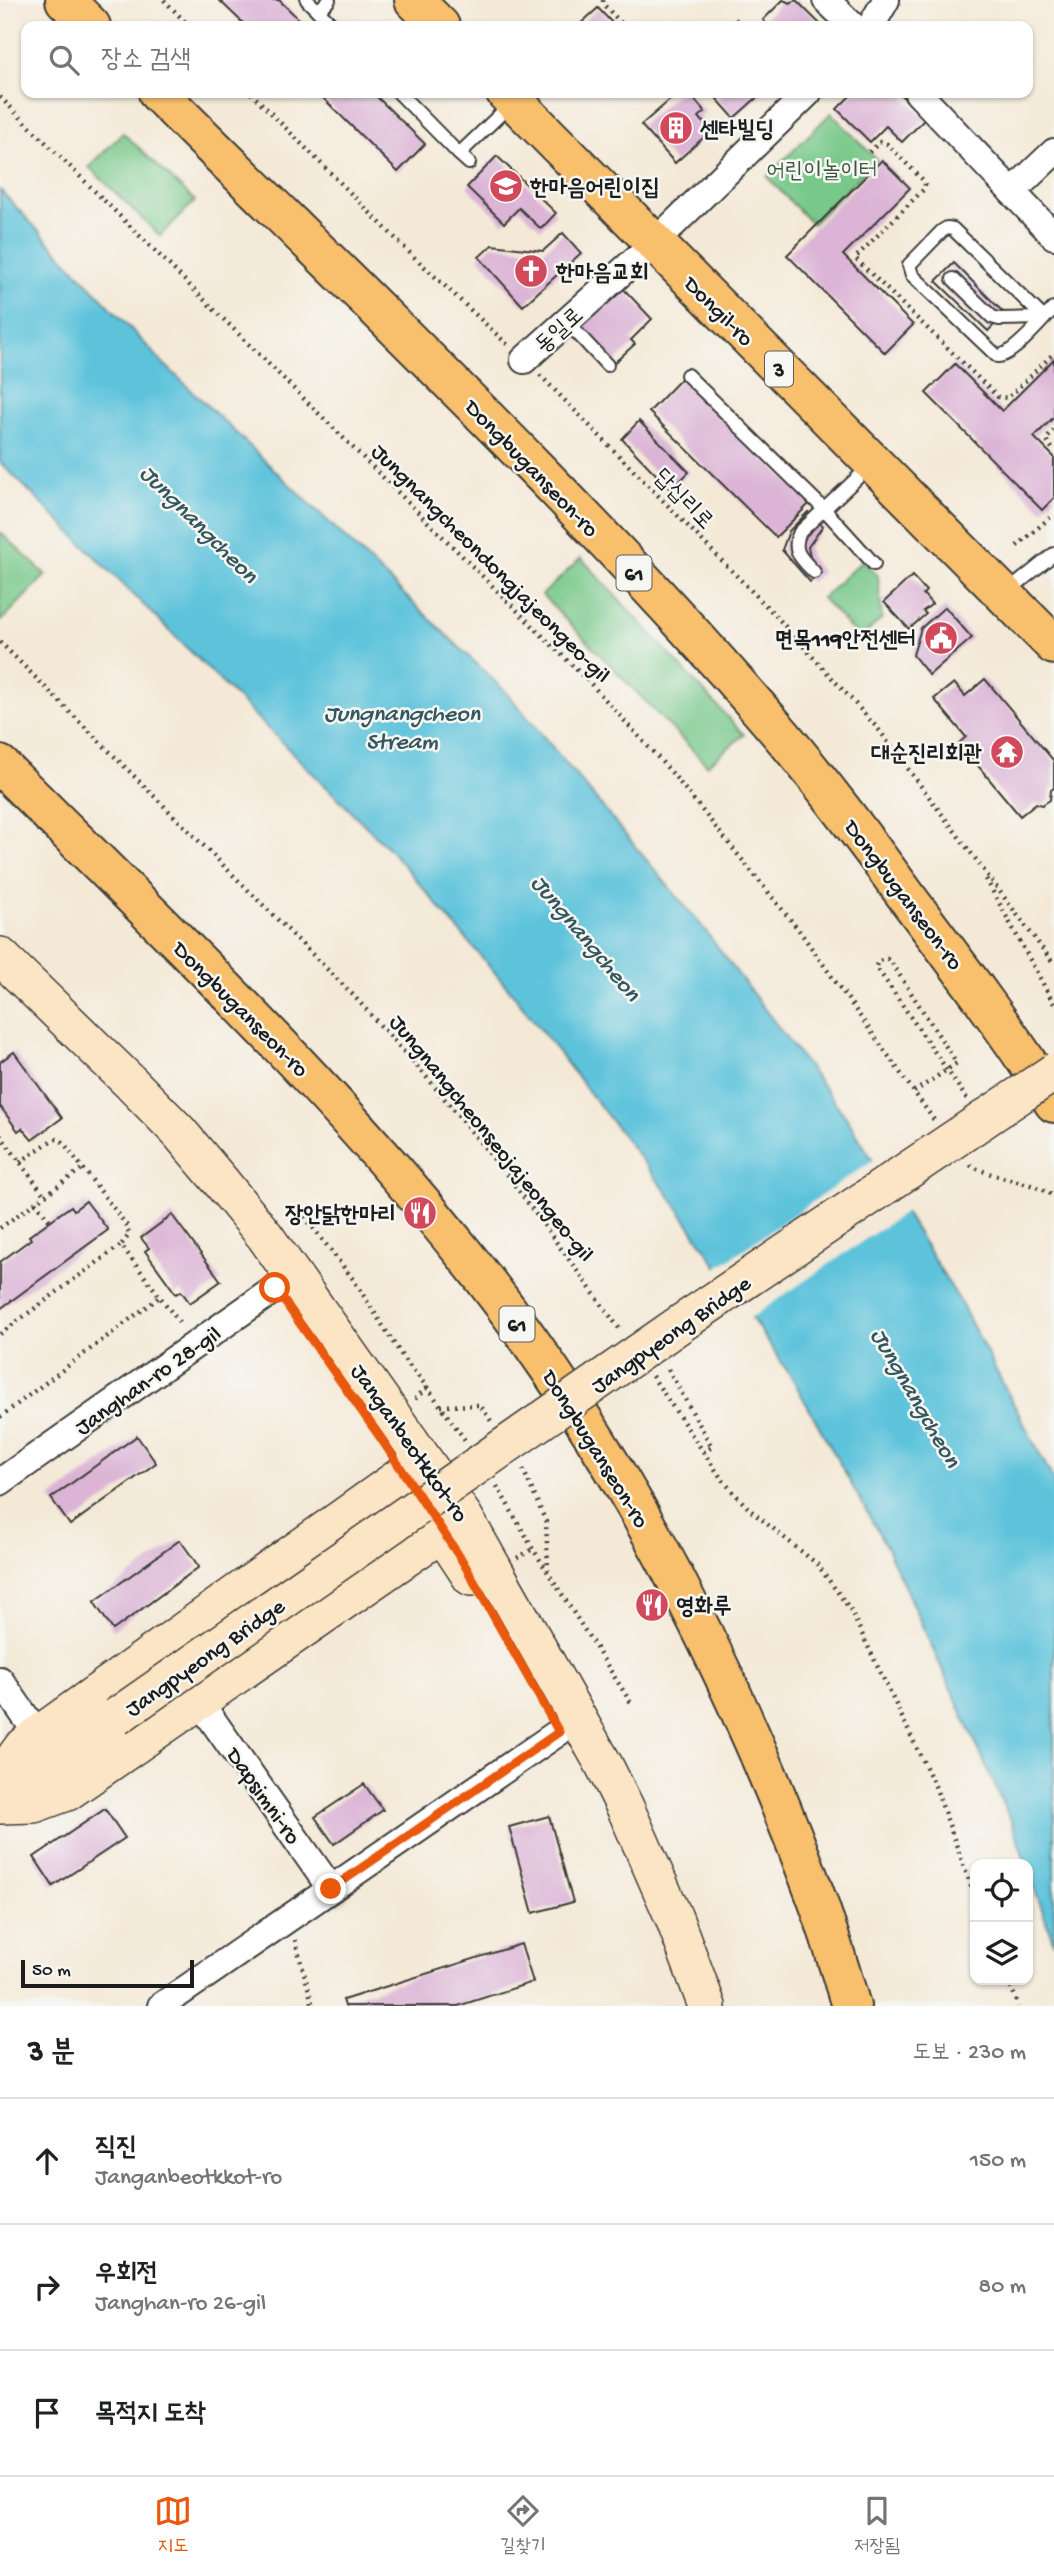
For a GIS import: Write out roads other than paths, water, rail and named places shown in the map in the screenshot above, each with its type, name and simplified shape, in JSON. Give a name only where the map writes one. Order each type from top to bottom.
[{"type":"main road","points":[[65,0],[86,21]]},
{"type":"main road","points":[[414,0],[435,21]]},
{"type":"main road","name":"Dongbuganseon-ro","points":[[163,98],[592,527],[775,727],[948,951],[1017,1046],[1054,1103]]},
{"type":"main road","name":"Dongil-ro","points":[[511,98],[1054,645]]},
{"type":"main road","name":"Dongbuganseon-ro","points":[[0,765],[309,1076],[378,1151],[470,1261],[536,1350],[601,1449],[658,1547],[709,1644],[769,1776],[807,1875],[851,2006]]},
{"type":"street","points":[[826,0],[848,21]]},
{"type":"street","points":[[874,21],[886,0]]},
{"type":"street","name":"동일로","points":[[524,360],[654,243],[803,98]]},
{"type":"street","points":[[923,98],[1054,236]]},
{"type":"street","points":[[1012,192],[1054,152]]},
{"type":"street","name":"Janganbeotkkot-ro","points":[[0,956],[179,1132],[265,1236],[284,1282],[404,1474],[463,1562],[604,1814],[634,1880],[682,2006]]},
{"type":"street","name":"Janganbeotkkot-ro","points":[[0,987],[166,1150],[284,1282],[464,1517],[625,1807],[674,1918],[707,2006]]},
{"type":"street","name":"Jangpyeong Bridge","points":[[0,1798],[683,1322],[1054,1072]]},
{"type":"street","name":"Janghan-ro 28-gil","points":[[4,1472],[284,1282]]},
{"type":"street","points":[[0,1778],[22,1748],[38,1735],[404,1474]]},
{"type":"street","points":[[0,1805],[34,1804],[66,1792],[442,1533]]},
{"type":"street","points":[[0,1680],[38,1735]]},
{"type":"street","name":"Dapsimni-ro","points":[[199,1701],[331,1889]]},
{"type":"street","points":[[161,2006],[559,1732]]},
{"type":"lane","points":[[307,0],[328,21]]},
{"type":"lane","points":[[318,11],[329,0]]},
{"type":"lane","points":[[403,98],[464,159],[509,98]]},
{"type":"lane","points":[[1044,318],[953,229],[942,231],[909,265],[912,275],[996,356],[1008,354],[1044,318],[1054,308]]},
{"type":"lane","points":[[953,279],[992,317],[1044,318]]},
{"type":"lane","points":[[566,321],[607,365]]},
{"type":"lane","points":[[687,375],[824,509],[874,564]]},
{"type":"lane","points":[[814,572],[798,553],[795,545],[800,532],[873,464]]},
{"type":"lane","points":[[1004,594],[1054,554]]},
{"type":"water","name":"Jungnangcheon Stream","points":[[0,190],[164,364],[507,693],[701,925],[846,1117],[958,1298],[1054,1481],[1054,1944],[1033,1884],[1033,1859],[1024,1859],[1012,1823],[887,1548],[792,1378],[672,1199],[513,994],[394,854],[0,462]]},
{"type":"place","name":"센타빌딩","points":[[676,128]]},
{"type":"place","name":"한마음어린이집","points":[[506,186]]},
{"type":"place","name":"한마음교회","points":[[531,271]]},
{"type":"place","name":"면목119안전센터","points":[[941,638]]},
{"type":"place","name":"대순진리회관","points":[[1007,752]]},
{"type":"place","name":"장안닭한마리","points":[[420,1213]]},
{"type":"place","name":"영화루","points":[[652,1605]]},
{"type":"park label","name":"어린이놀이터","points":[[822,169]]},
{"type":"water label","name":"Jungnangcheon","points":[[200,523]]},
{"type":"water label","name":"Jungnangcheon","points":[[587,937]]},
{"type":"water label","name":"Jungnangcheon","points":[[917,1397]]}]
